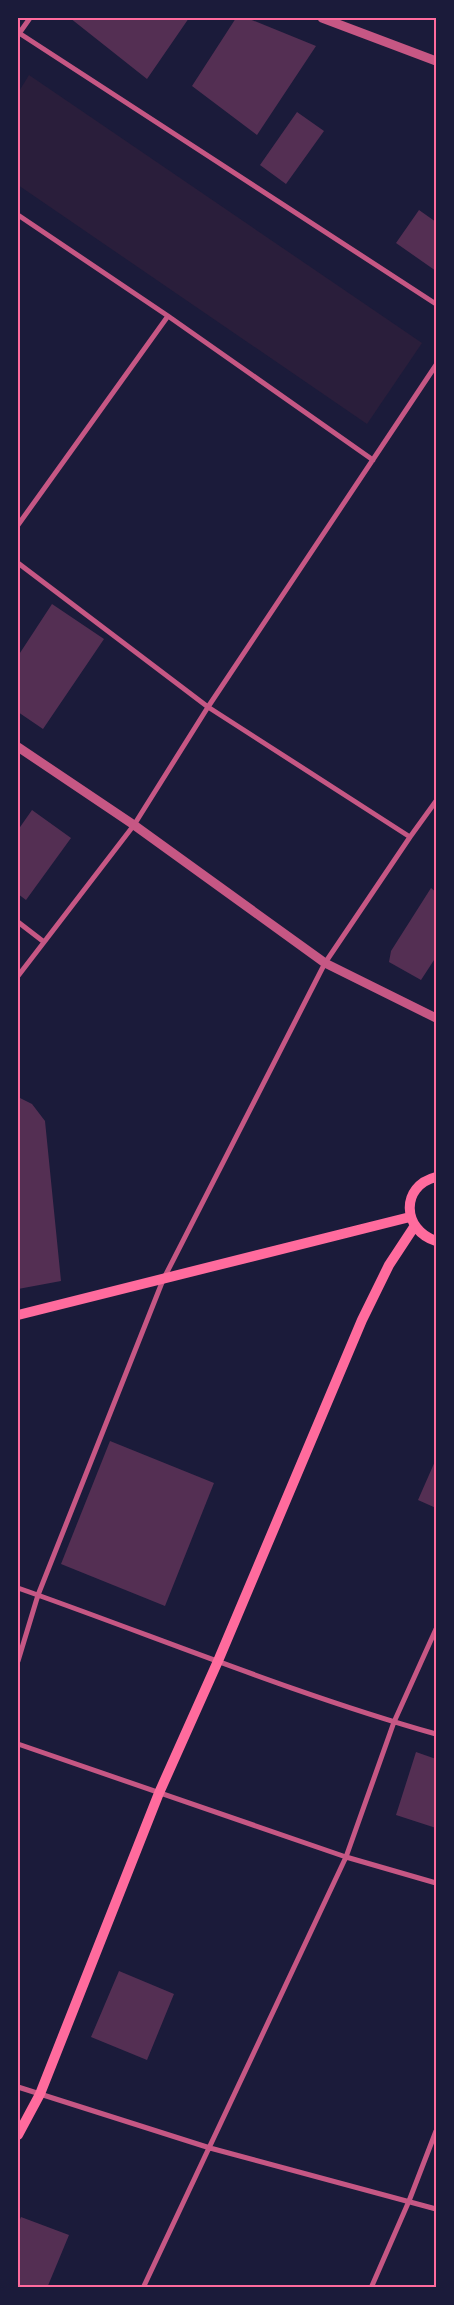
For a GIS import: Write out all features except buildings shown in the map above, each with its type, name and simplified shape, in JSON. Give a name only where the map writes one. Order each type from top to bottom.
[{"type":"main road","points":[[436,1177],[427,1180],[416,1189],[410,1202],[412,1222],[425,1238],[436,1242]]},
{"type":"main road","points":[[18,1315],[412,1222]]},
{"type":"main road","points":[[18,2135],[40,2094],[159,1792],[218,1661],[362,1320],[412,1222]]},
{"type":"street","points":[[30,18],[18,34],[436,304]]},
{"type":"street","points":[[322,18],[436,61]]},
{"type":"street","points":[[18,215],[168,316],[373,460]]},
{"type":"street","points":[[18,525],[168,316]]},
{"type":"street","points":[[18,976],[134,825],[208,707],[436,365]]},
{"type":"street","points":[[18,563],[208,707],[410,837]]},
{"type":"street","points":[[18,747],[134,825],[325,963],[436,1018]]},
{"type":"street","points":[[18,1661],[38,1595],[163,1280],[325,963],[436,801]]},
{"type":"street","points":[[18,922],[44,942]]},
{"type":"street","points":[[18,1588],[218,1661],[394,1722],[436,1734]]},
{"type":"street","points":[[143,2288],[346,1857],[394,1722],[436,1629]]},
{"type":"street","points":[[18,1744],[346,1857],[436,1883]]},
{"type":"street","points":[[18,2087],[210,2148],[436,2209]]},
{"type":"street","points":[[371,2288],[410,2201],[436,2131]]},
{"type":"shaded area","points":[[29,75],[422,343],[367,424],[18,185],[18,93]]}]
